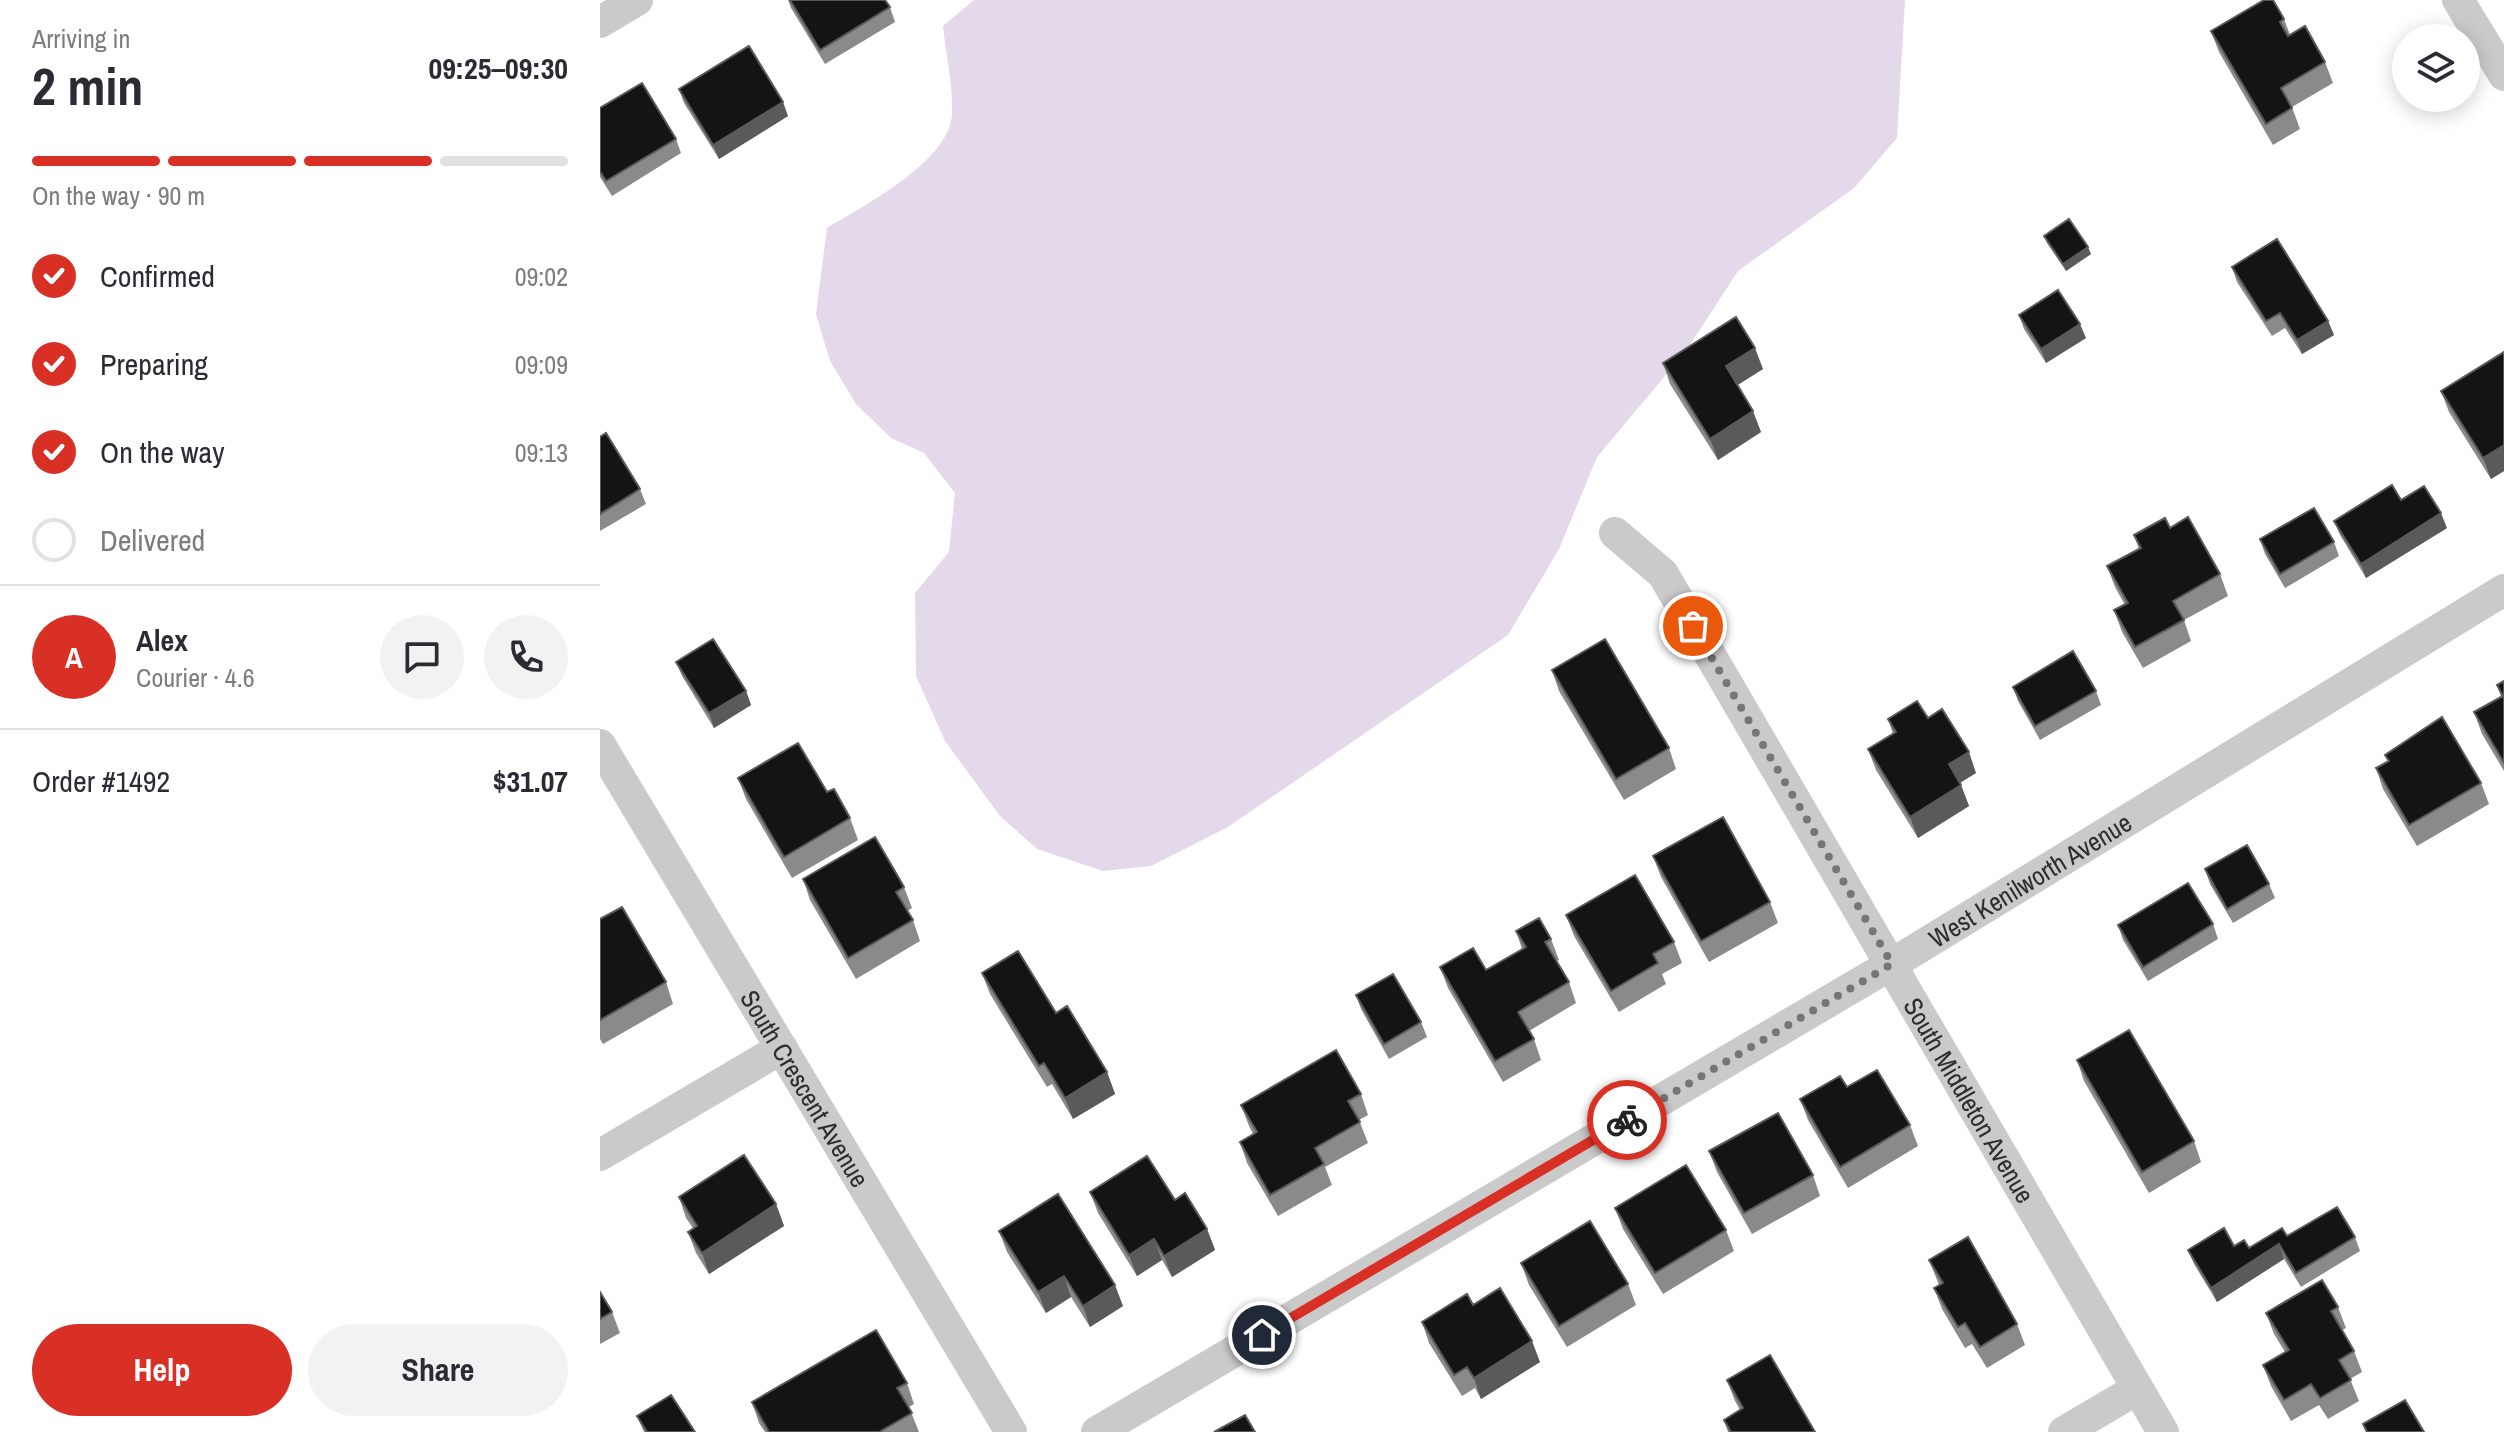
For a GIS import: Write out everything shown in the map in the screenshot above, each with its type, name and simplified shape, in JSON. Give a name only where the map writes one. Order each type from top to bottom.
[{"type":"street","points":[[600,22],[637,0]]},
{"type":"street","points":[[2458,0],[2504,75]]},
{"type":"street","name":"South Middleton Avenue","points":[[1615,533],[1663,574],[2163,1432]]},
{"type":"street","name":"West Kenilworth Avenue","points":[[1097,1432],[1892,964],[2504,590]]},
{"type":"street","name":"South Crescent Avenue","points":[[600,745],[1011,1432]]},
{"type":"street","points":[[600,1155],[782,1048]]},
{"type":"street","points":[[2064,1432],[2137,1389]]},
{"type":"shaded area","points":[[974,0],[1905,0],[1897,138],[1854,188],[1738,271],[1686,351],[1597,457],[1559,549],[1508,635],[1228,827],[1151,866],[1103,871],[1037,849],[1000,816],[945,741],[916,676],[915,593],[949,552],[955,493],[924,453],[891,438],[856,404],[830,361],[816,314],[827,228],[882,195],[922,165],[948,131],[952,102],[943,26]]},
{"type":"building","points":[[790,0],[885,0],[890,7],[820,50]]},
{"type":"building","points":[[2264,0],[2273,0],[2284,19],[2280,22],[2288,36],[2305,26],[2325,62],[2281,88],[2292,108],[2266,124],[2211,31]]},
{"type":"building","points":[[749,46],[783,102],[713,145],[679,89]]},
{"type":"building","points":[[642,83],[676,139],[606,181],[600,171],[600,108]]},
{"type":"building","points":[[2069,219],[2088,247],[2063,264],[2044,236]]},
{"type":"building","points":[[2277,239],[2328,321],[2297,340],[2280,313],[2266,321],[2232,267]]},
{"type":"building","points":[[2058,290],[2080,324],[2041,349],[2019,315]]},
{"type":"building","points":[[1736,317],[1755,348],[1726,366],[1753,411],[1710,439],[1663,363]]},
{"type":"building","points":[[2504,352],[2504,445],[2483,458],[2441,391]]},
{"type":"building","points":[[606,433],[640,489],[600,514],[600,437]]},
{"type":"building","points":[[2392,485],[2401,500],[2424,486],[2441,513],[2361,564],[2334,521]]},
{"type":"building","points":[[2314,508],[2334,542],[2280,574],[2260,539]]},
{"type":"building","points":[[2188,517],[2220,574],[2173,601],[2184,620],[2135,647],[2114,610],[2128,603],[2107,566],[2141,548],[2134,535],[2165,518],[2170,528]]},
{"type":"building","points":[[713,639],[746,691],[709,713],[676,662]]},
{"type":"building","points":[[1605,639],[1669,748],[1616,779],[1552,670]]},
{"type":"building","points":[[2073,651],[2096,691],[2035,726],[2013,687]]},
{"type":"building","points":[[2504,681],[2504,763],[2474,712],[2503,696],[2497,685]]},
{"type":"building","points":[[1917,701],[1928,718],[1942,709],[1969,752],[1949,764],[1961,785],[1910,817],[1868,749],[1896,732],[1888,719]]},
{"type":"building","points":[[2442,717],[2481,783],[2409,825],[2376,768],[2389,761],[2385,755]]},
{"type":"building","points":[[798,743],[827,792],[834,789],[850,818],[784,857],[738,778]]},
{"type":"building","points":[[1723,817],[1770,902],[1701,941],[1653,856]]},
{"type":"building","points":[[875,837],[904,887],[896,892],[913,920],[848,958],[803,879]]},
{"type":"building","points":[[2247,845],[2269,884],[2227,909],[2205,869]]},
{"type":"building","points":[[1635,875],[1674,942],[1653,954],[1658,963],[1611,991],[1566,915]]},
{"type":"building","points":[[2188,883],[2213,924],[2143,967],[2118,925]]},
{"type":"building","points":[[622,907],[666,982],[600,1020],[600,919]]},
{"type":"building","points":[[1539,918],[1551,939],[1545,942],[1569,982],[1518,1012],[1534,1039],[1495,1061],[1440,967],[1473,948],[1486,970],[1526,947],[1516,931]]},
{"type":"building","points":[[1018,951],[1056,1013],[1067,1006],[1107,1072],[1065,1098],[1044,1063],[1039,1066],[982,973]]},
{"type":"building","points":[[1393,974],[1421,1022],[1384,1044],[1356,995]]},
{"type":"building","points":[[2129,1030],[2194,1141],[2142,1172],[2077,1060]]},
{"type":"building","points":[[1336,1050],[1361,1094],[1348,1101],[1360,1122],[1315,1148],[1324,1164],[1270,1195],[1240,1142],[1257,1132],[1241,1105]]},
{"type":"building","points":[[1877,1070],[1910,1125],[1840,1167],[1800,1099],[1840,1076],[1847,1087]]},
{"type":"building","points":[[1778,1113],[1813,1175],[1744,1213],[1709,1151]]},
{"type":"building","points":[[744,1155],[776,1204],[702,1253],[688,1232],[697,1226],[679,1197]]},
{"type":"building","points":[[1147,1156],[1175,1200],[1185,1193],[1207,1229],[1164,1256],[1154,1239],[1129,1255],[1090,1192]]},
{"type":"building","points":[[1686,1165],[1726,1230],[1655,1273],[1615,1208]]},
{"type":"building","points":[[1058,1194],[1115,1285],[1083,1306],[1064,1276],[1038,1292],[999,1231]]},
{"type":"building","points":[[2337,1207],[2355,1237],[2296,1273],[2279,1244],[2211,1288],[2188,1250],[2224,1228],[2234,1246],[2244,1240],[2249,1248],[2282,1228],[2287,1236]]},
{"type":"building","points":[[1590,1221],[1628,1284],[1559,1326],[1521,1263]]},
{"type":"building","points":[[1968,1237],[2017,1324],[1980,1347],[1965,1323],[1958,1327],[1934,1288],[1943,1283],[1929,1260]]},
{"type":"building","points":[[2322,1280],[2338,1307],[2331,1311],[2354,1351],[2339,1360],[2351,1380],[2320,1398],[2311,1384],[2284,1400],[2263,1365],[2289,1350],[2266,1313]]},
{"type":"building","points":[[1500,1288],[1532,1341],[1474,1378],[1467,1367],[1454,1375],[1422,1322],[1467,1294],[1473,1305]]},
{"type":"building","points":[[600,1292],[612,1312],[600,1319]]},
{"type":"building","points":[[876,1330],[907,1383],[897,1388],[912,1413],[879,1432],[769,1432],[752,1402]]},
{"type":"building","points":[[1770,1355],[1815,1432],[1731,1432],[1724,1420],[1743,1408],[1727,1380]]},
{"type":"building","points":[[671,1395],[695,1432],[647,1432],[637,1416]]},
{"type":"building","points":[[2405,1400],[2424,1432],[2367,1432],[2363,1424]]},
{"type":"building","points":[[1245,1415],[1255,1432],[1214,1432]]},
{"type":"way so far","points":[[1627,1120],[1892,964],[1693,626]]},
{"type":"route","points":[[1262,1335],[1627,1120]]}]
